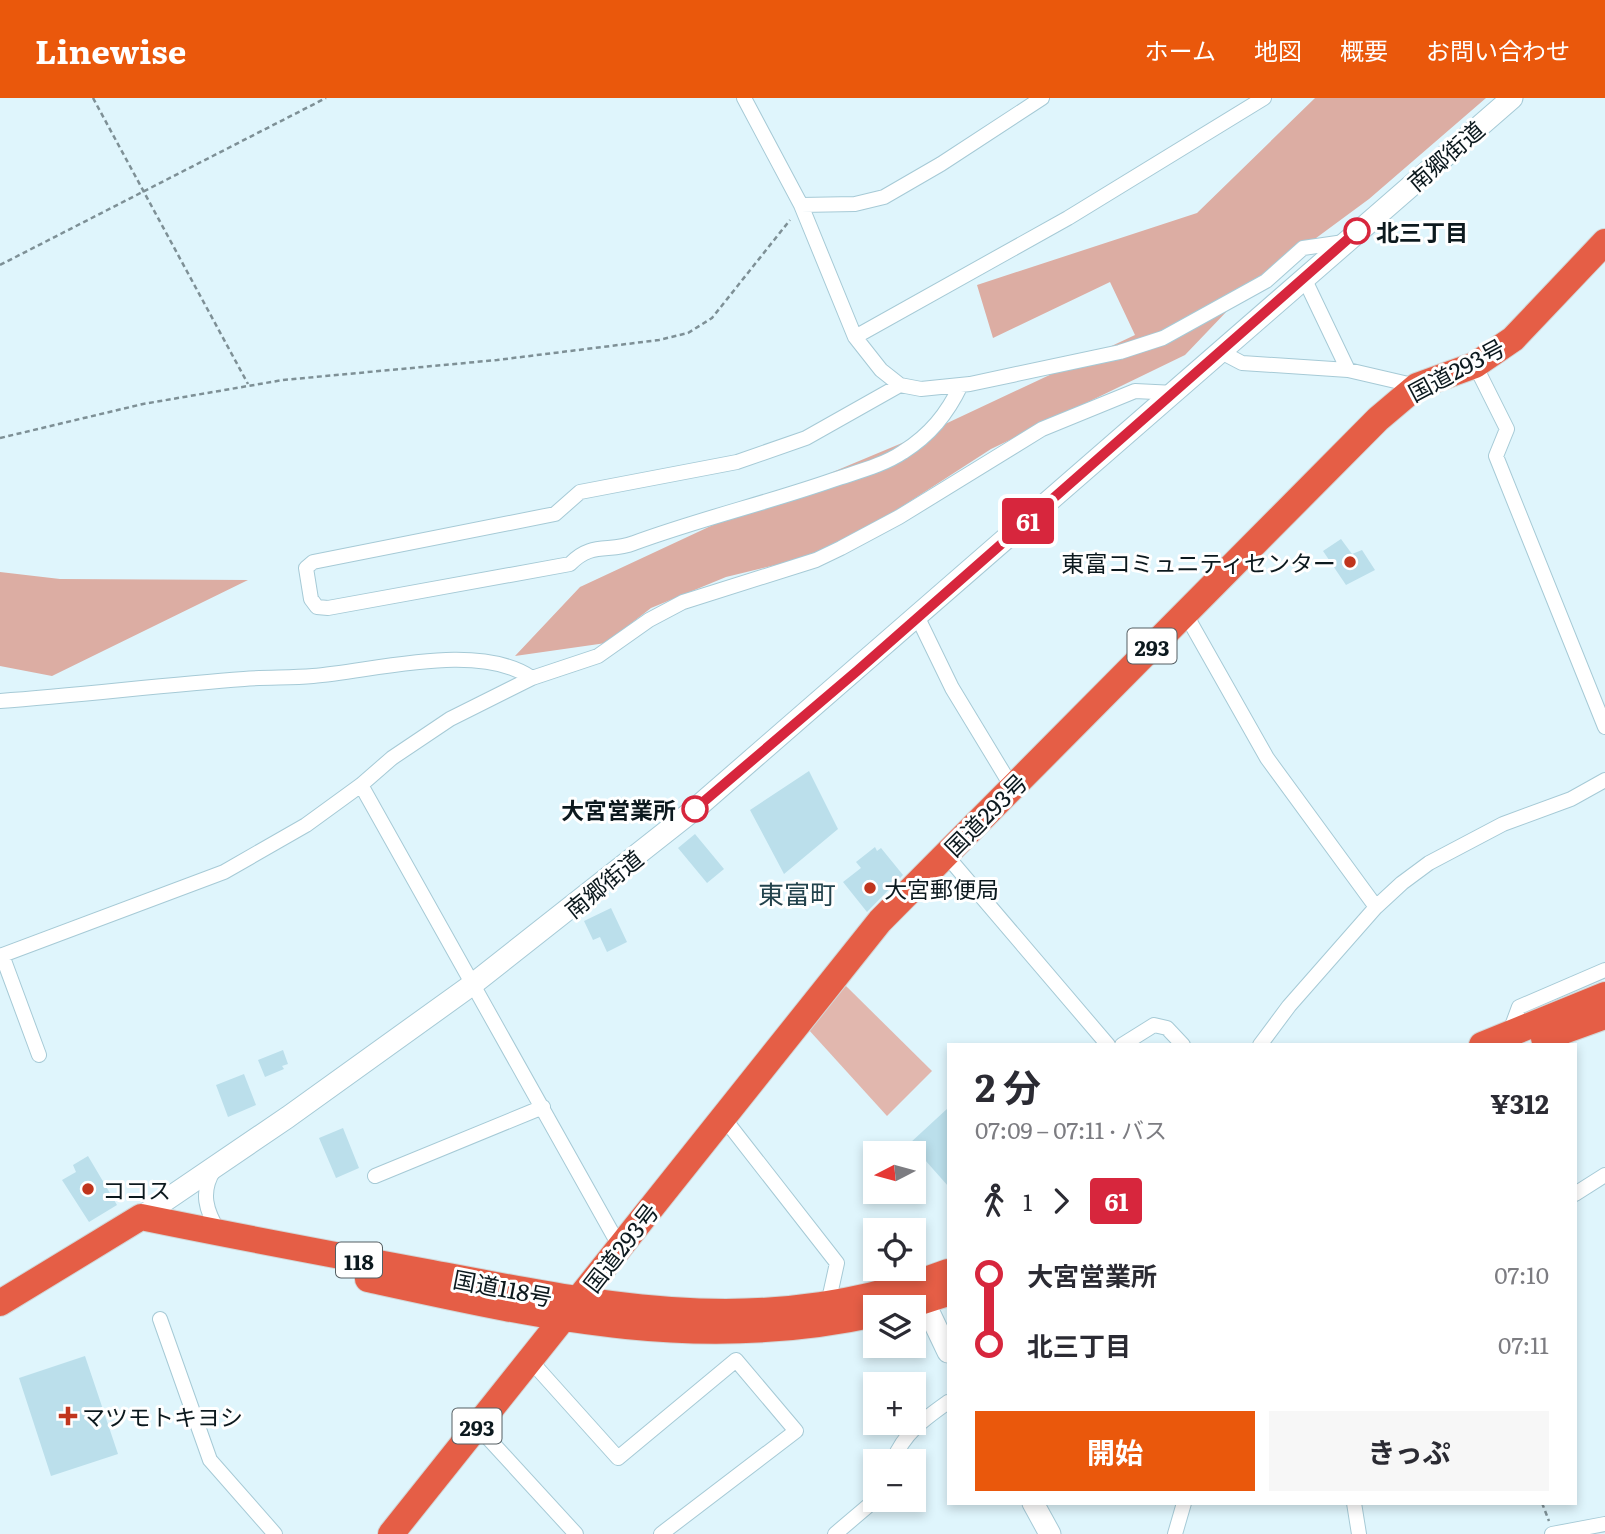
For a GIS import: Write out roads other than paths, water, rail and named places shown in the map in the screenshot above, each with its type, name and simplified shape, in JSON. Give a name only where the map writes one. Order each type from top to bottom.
[{"type":"highway","name":"国道293号","points":[[391,1534],[843,965],[946,855],[1378,419],[1417,386],[1475,365],[1513,339],[1605,243]]},
{"type":"highway","points":[[1518,1039],[1605,995]]},
{"type":"highway","points":[[1494,1043],[1605,1016]]},
{"type":"highway","points":[[0,1303],[141,1217]]},
{"type":"highway","name":"国道118号","points":[[141,1217],[150,1227],[174,1237],[570,1310],[724,1314],[863,1301]]},
{"type":"highway","name":"国道118号","points":[[141,1217],[570,1310],[632,1328],[725,1333],[830,1323],[863,1316]]},
{"type":"highway","name":"国道118号","points":[[924,1295],[947,1273]]},
{"type":"street","points":[[744,98],[801,205],[855,337],[881,370],[900,385],[921,389],[961,384],[1120,352],[1163,338],[1265,281],[1303,248],[1344,242]]},
{"type":"street","points":[[801,205],[855,204],[884,197],[941,164],[1042,98]]},
{"type":"street","points":[[855,337],[1068,218],[1264,98]]},
{"type":"street","name":"南郷街道","points":[[141,1217],[473,984],[695,809],[918,618],[1344,242],[1512,98]]},
{"type":"street","points":[[1304,278],[1349,370]]},
{"type":"street","points":[[1221,352],[1242,363],[1349,370],[1417,386]]},
{"type":"street","points":[[1475,365],[1507,429],[1496,456],[1605,727]]},
{"type":"street","points":[[900,385],[806,438],[737,462],[580,492],[555,514],[313,562],[306,568],[311,599],[317,607],[328,608],[570,564],[586,550],[632,544],[656,532],[693,525],[807,489],[887,461],[904,452],[938,424],[961,384]]},
{"type":"street","points":[[39,1055],[1,956],[224,872],[268,849],[450,719],[532,678],[598,656],[649,620],[683,602],[816,560],[841,548],[899,517],[1042,429],[1135,391],[1174,393]]},
{"type":"street","points":[[1185,613],[1267,758],[1376,907]]},
{"type":"street","points":[[918,618],[953,688],[1012,787]]},
{"type":"street","points":[[0,701],[248,678],[315,676],[361,668],[436,662],[501,663],[517,667],[532,678]]},
{"type":"street","points":[[1261,1043],[1289,1006],[1376,907],[1429,863],[1503,824],[1571,799],[1605,780]]},
{"type":"street","points":[[361,785],[620,1247]]},
{"type":"street","points":[[946,855],[1106,1043]]},
{"type":"street","points":[[1518,1039],[1519,1007],[1605,970]]},
{"type":"street","points":[[1125,1043],[1154,1026],[1167,1028],[1181,1043]]},
{"type":"street","points":[[375,1176],[542,1107]]},
{"type":"street","points":[[723,1117],[837,1263],[828,1304]]},
{"type":"street","points":[[217,1166],[205,1188],[205,1198],[220,1234]]},
{"type":"street","points":[[1577,1194],[1605,1175]]},
{"type":"street","points":[[926,1303],[947,1350]]},
{"type":"street","points":[[160,1319],[209,1460],[275,1534]]},
{"type":"street","points":[[530,1360],[618,1458],[736,1360],[796,1431],[662,1534]]},
{"type":"street","points":[[898,1449],[918,1423],[947,1403]]},
{"type":"street","points":[[477,1426],[576,1534]]},
{"type":"street","points":[[1033,1505],[1051,1534]]},
{"type":"street","points":[[1175,1534],[1183,1505]]},
{"type":"street","points":[[1354,1505],[1359,1534]]},
{"type":"street","points":[[835,1534],[863,1510]]},
{"type":"street","points":[[1552,1534],[1605,1524]]},
{"type":"place","name":"北三丁目","points":[[1357,231]]},
{"type":"place","name":"東富コミュニティセンター","points":[[1350,562]]},
{"type":"place","name":"大宮営業所","points":[[695,809]]},
{"type":"place","name":"大宮郵便局","points":[[870,888]]},
{"type":"place","name":"ココス","points":[[88,1189]]},
{"type":"place","name":"マツモトキヨシ","points":[[68,1416]]},
{"type":"district","name":"東富町","points":[[797,892]]}]
